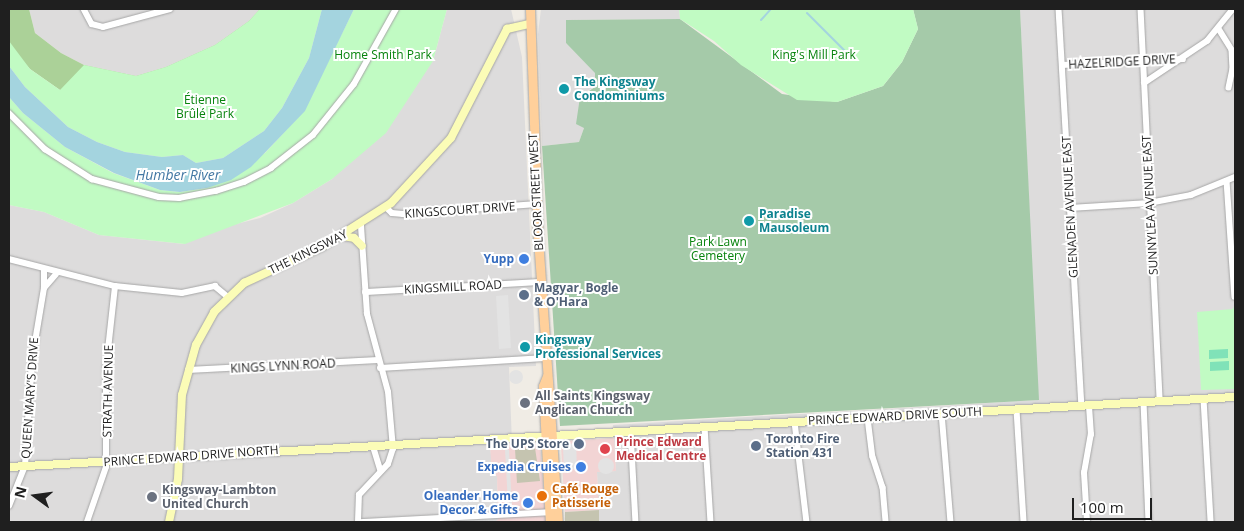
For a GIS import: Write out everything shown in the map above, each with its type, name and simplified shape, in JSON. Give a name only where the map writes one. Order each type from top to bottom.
[{"type":"main road","name":"BLOOR STREET WEST","points":[[530,9],[529,24],[546,376],[543,386],[550,434],[554,512],[558,522]]},
{"type":"main road","name":"BLOOR STREET WEST","points":[[550,522],[554,512]]},
{"type":"street","points":[[84,9],[92,24],[103,27],[170,9]]},
{"type":"street","points":[[9,114],[45,149],[92,179],[159,198],[179,198],[216,191],[256,176],[313,135],[354,84],[396,9]]},
{"type":"street","name":"GLENADEN AVENUE EAST","points":[[1059,9],[1070,208],[1086,405],[1091,435],[1084,472],[1087,522]]},
{"type":"street","name":"SUNNYLEA AVENUE EAST","points":[[1140,9],[1160,401]]},
{"type":"street","points":[[1144,83],[1183,59],[1219,29],[1233,9]]},
{"type":"street","name":"THE KINGSWAY","points":[[169,522],[180,457],[181,401],[188,370],[200,335],[227,296],[244,283],[342,236],[386,208],[451,138],[507,29],[529,24]]},
{"type":"street","points":[[1219,29],[1232,50],[1233,69],[1229,88]]},
{"type":"street","name":"HAZELRIDGE DRIVE","points":[[1062,64],[1183,59]]},
{"type":"street","points":[[1070,208],[1149,203],[1191,196],[1235,177]]},
{"type":"street","points":[[1228,181],[1235,297]]},
{"type":"street","name":"KINGSCOURT DRIVE","points":[[386,208],[390,212],[403,214],[537,204]]},
{"type":"street","points":[[358,522],[359,495],[391,460],[394,444],[388,392],[378,360],[365,292],[361,224]]},
{"type":"street","points":[[342,236],[354,238],[362,246]]},
{"type":"street","points":[[9,259],[56,274],[115,286],[182,293],[215,286],[227,296]]},
{"type":"street","name":"QUEEN MARY'S DRIVE","points":[[9,506],[25,466],[32,360],[44,288],[44,270]]},
{"type":"street","points":[[44,288],[56,274]]},
{"type":"street","name":"KINGSMILL ROAD","points":[[365,292],[541,282]]},
{"type":"street","name":"STRATH AVENUE","points":[[87,522],[102,485],[106,462],[106,368],[115,286]]},
{"type":"street","points":[[380,368],[545,358]]},
{"type":"street","name":"KINGS LYNN ROAD","points":[[188,370],[378,360]]},
{"type":"street","name":"PRINCE EDWARD DRIVE SOUTH","points":[[550,434],[1235,397]]},
{"type":"street","points":[[1204,399],[1210,522]]},
{"type":"street","points":[[1144,402],[1149,522]]},
{"type":"street","points":[[1017,410],[1024,522]]},
{"type":"street","points":[[942,413],[951,522]]},
{"type":"street","points":[[868,418],[873,457],[883,487],[886,522]]},
{"type":"street","points":[[795,422],[807,522]]},
{"type":"street","points":[[705,427],[711,522]]},
{"type":"street","points":[[631,431],[636,522]]},
{"type":"street","name":"PRINCE EDWARD DRIVE NORTH","points":[[9,467],[550,434]]},
{"type":"street","points":[[373,445],[381,471]]},
{"type":"street","points":[[362,522],[554,512]]},
{"type":"shaded area","points":[[29,9],[260,9],[249,21],[215,45],[166,67],[136,76],[84,65],[61,53],[35,33]]},
{"type":"shaded area","points":[[447,9],[511,9],[522,57],[536,366],[509,367],[512,443],[490,445],[493,475],[497,475],[498,521],[9,522],[9,205],[44,212],[99,235],[184,244],[224,227],[260,218],[293,203],[332,179],[433,61]]},
{"type":"shaded area","points":[[541,9],[679,9],[680,19],[566,20],[566,43],[596,73],[595,87],[587,91],[584,128],[579,142],[542,146],[538,34]]},
{"type":"shaded area","points":[[1020,9],[1235,9],[1235,522],[599,522],[597,472],[616,471],[613,425],[1038,400]]},
{"type":"shaded area","points":[[508,295],[511,348],[499,349],[496,296]]},
{"type":"shaded area","points":[[513,370],[519,370],[523,377],[519,384],[513,384],[509,380],[509,374]]},
{"type":"shaded area","points":[[614,438],[616,471],[597,472],[599,510],[565,512],[561,446],[566,441]]},
{"type":"shaded area","points":[[576,442],[577,469],[564,470],[563,447]]},
{"type":"shaded area","points":[[512,443],[540,444],[546,522],[493,522],[498,520],[497,476],[492,475],[490,445]]},
{"type":"shaded area","points":[[535,448],[540,481],[517,483],[515,449]]},
{"type":"shaded area","points":[[505,449],[509,450],[512,507],[508,504]]},
{"type":"shaded area","points":[[603,458],[609,458],[614,463],[612,472],[603,474],[598,469],[598,463]]},
{"type":"shaded area","points":[[599,510],[599,522],[565,522],[565,512]]},
{"type":"green space","points":[[9,9],[29,9],[35,33],[61,53],[84,65],[136,76],[166,67],[215,45],[249,21],[260,9],[241,66],[60,90],[30,69],[13,50],[9,41]]},
{"type":"green space","name":"Étienne Brûlé Park","points":[[260,9],[322,9],[309,58],[282,108],[264,131],[223,158],[196,163],[183,155],[162,157],[125,152],[97,142],[68,127],[25,87],[9,66],[9,41],[30,69],[60,90],[84,65],[136,76],[166,67],[215,45],[249,21]]},
{"type":"green space","name":"Home Smith Park","points":[[354,9],[447,9],[433,61],[386,133],[332,179],[293,203],[185,244],[99,235],[44,212],[9,205],[9,97],[23,113],[65,147],[113,173],[160,190],[180,192],[207,188],[265,153],[304,111]]},
{"type":"green space","name":"King's Mill Park","points":[[679,9],[913,9],[918,29],[902,62],[883,86],[837,102],[797,100],[741,65],[714,41],[680,19]]},
{"type":"green space","name":"Park Lawn Cemetery","points":[[913,9],[1020,9],[1039,400],[560,426],[542,146],[579,142],[584,128],[576,124],[580,97],[595,87],[595,73],[566,43],[566,20],[680,19],[782,94],[837,102],[883,86],[902,62],[918,29]]},
{"type":"green space","points":[[1235,304],[1235,389],[1201,390],[1197,312],[1233,309]]},
{"type":"green space","points":[[1228,349],[1228,358],[1209,359],[1209,350]]},
{"type":"green space","points":[[1229,361],[1229,370],[1210,371],[1210,362]]},
{"type":"water","name":"Humber River","points":[[322,9],[354,9],[305,111],[251,167],[231,180],[207,188],[180,192],[160,190],[114,173],[65,147],[23,113],[9,97],[9,66],[25,87],[68,127],[97,142],[125,152],[162,157],[183,155],[196,163],[223,158],[264,131],[282,108],[309,58]]},
{"type":"waterway","points":[[761,20],[771,9]]},
{"type":"waterway","points":[[807,13],[849,55]]},
{"type":"place","name":"The Kingsway Condominiums","points":[[564,89]]},
{"type":"place","name":"Paradise Mausoleum","points":[[749,221]]},
{"type":"place","name":"Yupp","points":[[524,259]]},
{"type":"place","name":"Magyar, Bogle & O'Hara","points":[[524,295]]},
{"type":"place","name":"Kingsway Professional Services","points":[[525,347]]},
{"type":"place","name":"All Saints Kingsway Anglican Church","points":[[525,403]]},
{"type":"place","name":"The UPS Store","points":[[579,444]]},
{"type":"place","name":"Toronto Fire Station 431","points":[[756,446]]},
{"type":"place","name":"Prince Edward Medical Centre","points":[[605,449]]},
{"type":"place","name":"Expedia Cruises","points":[[581,467]]},
{"type":"place","name":"Café Rouge Patisserie","points":[[542,496]]},
{"type":"place","name":"Kingsway-Lambton United Church","points":[[152,497]]},
{"type":"place","name":"Oleander Home Decor & Gifts","points":[[528,503]]}]
